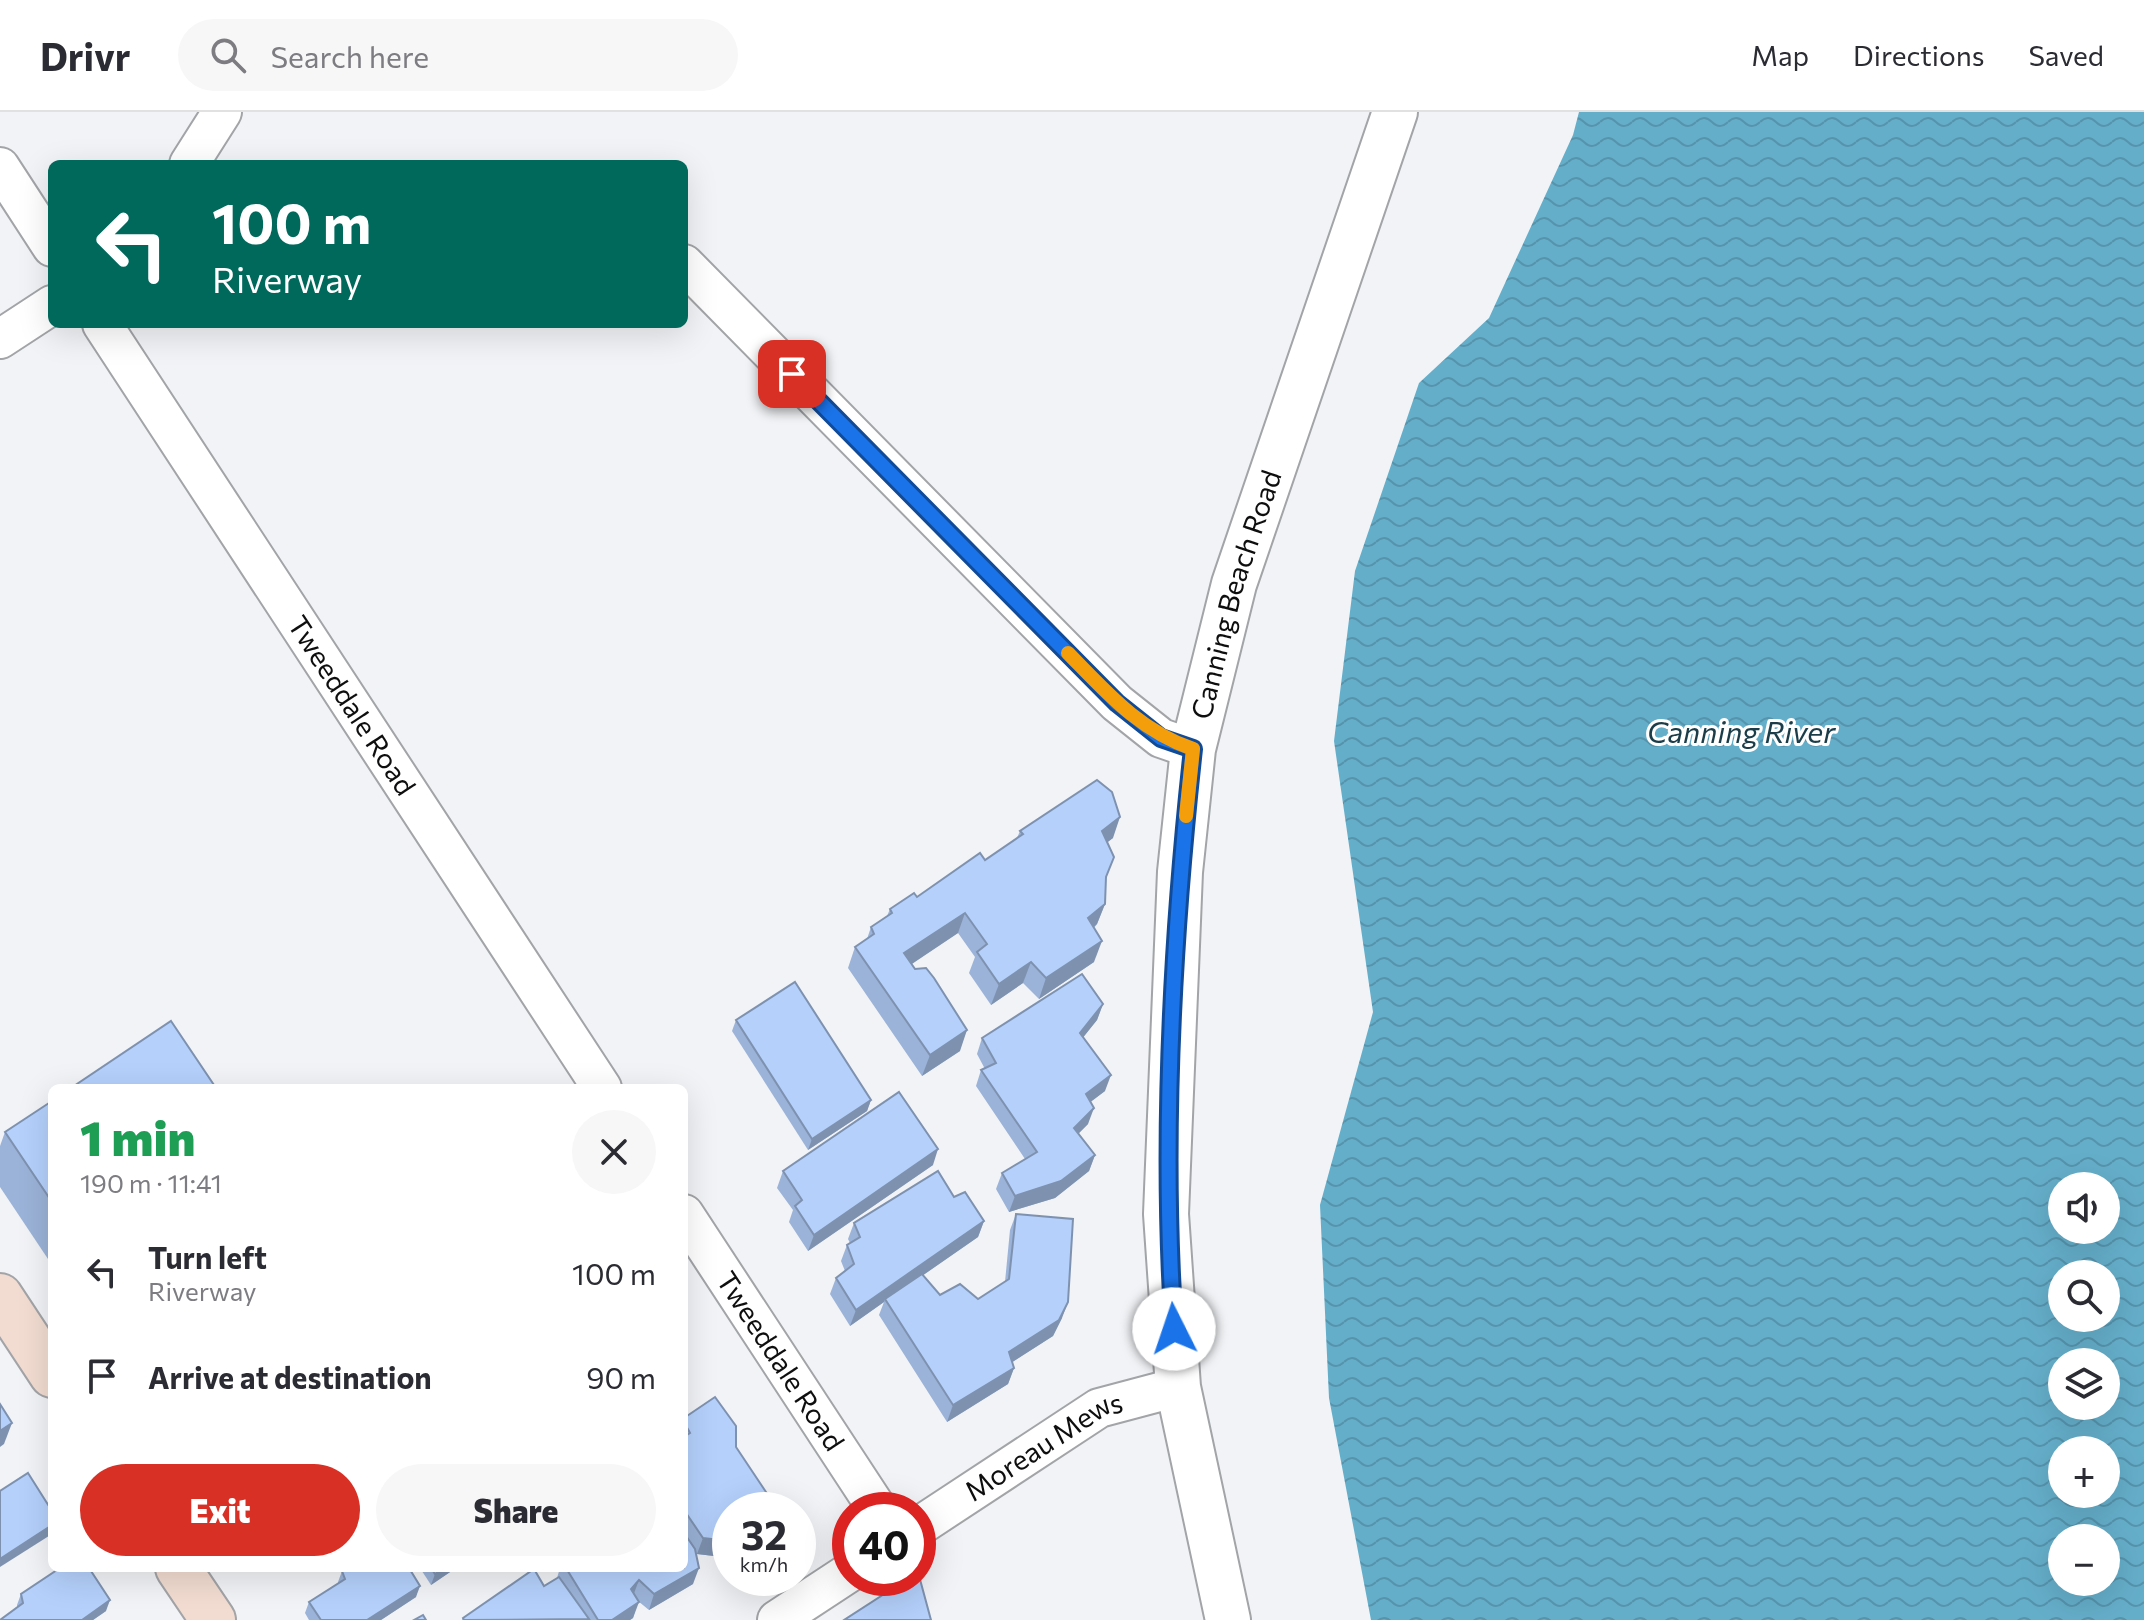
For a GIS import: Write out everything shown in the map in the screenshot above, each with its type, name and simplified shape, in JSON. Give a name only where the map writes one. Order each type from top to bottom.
[{"type":"main road","points":[[0,1296],[48,1369]]},
{"type":"main road","points":[[181,1572],[213,1620]]},
{"type":"street","points":[[192,160],[222,112]]},
{"type":"street","name":"Canning Beach Road","points":[[1228,1620],[1178,1387],[1166,1214],[1180,872],[1193,749],[1234,584],[1395,112]]},
{"type":"street","points":[[0,167],[48,241]]},
{"type":"street","points":[[688,268],[1117,703],[1161,738],[1193,749]]},
{"type":"street","points":[[0,339],[48,308]]},
{"type":"street","name":"Tweeddale Road","points":[[105,328],[599,1084]]},
{"type":"street","name":"Tweeddale Road","points":[[688,1220],[866,1492]]},
{"type":"street","name":"Moreau Mews","points":[[936,1515],[1099,1408],[1178,1387]]},
{"type":"street","points":[[777,1620],[832,1584]]},
{"type":"water","name":"Canning River","points":[[1579,112],[2144,112],[2144,1620],[1371,1620],[1329,1398],[1320,1205],[1373,1012],[1334,741],[1355,571],[1419,383],[1489,318],[1573,135]]},
{"type":"building","points":[[1097,780],[1112,792],[1120,817],[1102,831],[1114,857],[1106,877],[1105,904],[1088,918],[1102,941],[1046,978],[1031,962],[999,984],[977,952],[987,944],[965,913],[904,953],[915,969],[926,968],[967,1030],[930,1055],[855,947],[874,934],[871,927],[892,913],[890,909],[914,893],[917,897],[980,853],[985,860],[1023,834],[1020,831]]},
{"type":"building","points":[[1082,974],[1103,1004],[1080,1033],[1111,1075],[1086,1094],[1094,1108],[1074,1128],[1095,1155],[1061,1181],[1015,1196],[1002,1173],[1037,1152],[981,1070],[996,1063],[982,1038]]},
{"type":"building","points":[[795,982],[871,1100],[812,1139],[736,1020]]},
{"type":"building","points":[[171,1021],[213,1084],[77,1084]]},
{"type":"building","points":[[899,1092],[938,1149],[814,1235],[795,1206],[802,1200],[783,1171]]},
{"type":"building","points":[[48,1104],[48,1196],[5,1132]]},
{"type":"building","points":[[938,1171],[954,1197],[965,1192],[984,1221],[856,1310],[836,1278],[854,1264],[847,1245],[860,1237],[854,1223]]},
{"type":"building","points":[[1016,1214],[1073,1219],[1068,1302],[1059,1320],[1009,1352],[1014,1368],[953,1405],[885,1299],[922,1274],[940,1295],[960,1284],[978,1299],[1009,1279]]},
{"type":"building","points":[[715,1397],[736,1426],[736,1447],[766,1492],[712,1492],[712,1539],[703,1538],[688,1516],[688,1415]]},
{"type":"building","points":[[0,1404],[12,1423],[0,1431]]},
{"type":"building","points":[[28,1473],[48,1505],[48,1528],[0,1559],[0,1491]]},
{"type":"building","points":[[688,1539],[695,1549],[699,1568],[654,1594],[639,1580],[631,1589],[639,1602],[612,1620],[598,1620],[568,1572],[688,1572]]},
{"type":"building","points":[[54,1572],[92,1572],[110,1600],[82,1620],[0,1620],[23,1603],[21,1594]]},
{"type":"building","points":[[342,1572],[411,1572],[420,1586],[367,1620],[321,1620],[309,1602],[345,1579]]},
{"type":"building","points":[[530,1572],[536,1572],[544,1586],[559,1577],[589,1619],[464,1620]]},
{"type":"building","points":[[881,1596],[924,1596],[931,1620],[844,1620]]},
{"type":"slow traffic","points":[[1068,653],[1117,703],[1161,738],[1193,749],[1186,816]]},
{"type":"route","points":[[792,374],[1117,703],[1161,738],[1193,749],[1180,872],[1166,1214],[1174,1329]]}]
